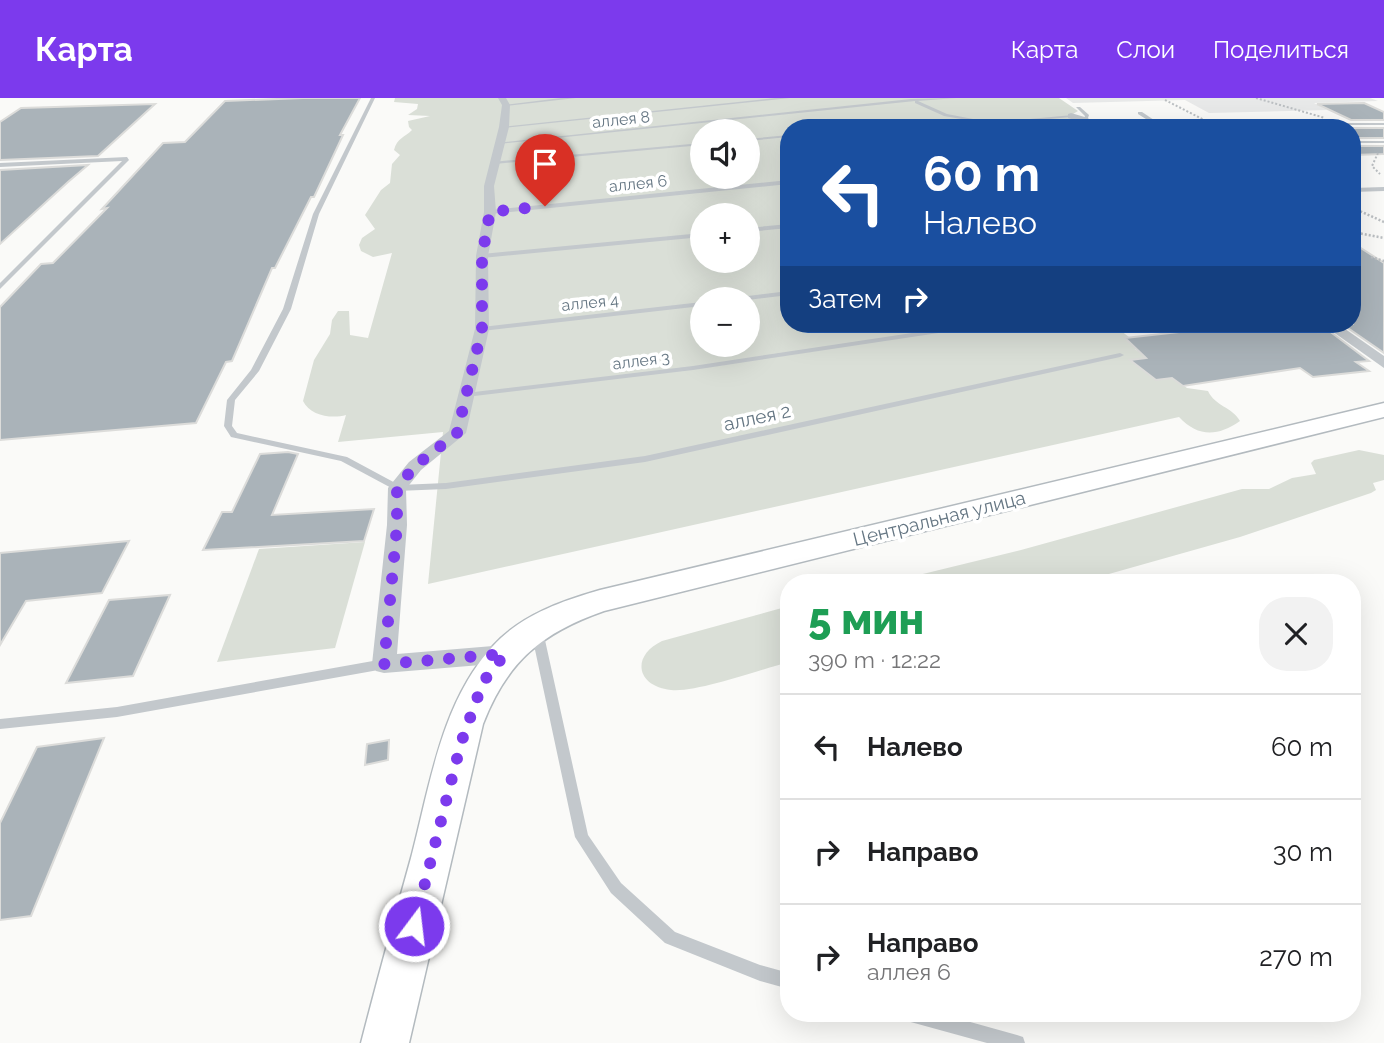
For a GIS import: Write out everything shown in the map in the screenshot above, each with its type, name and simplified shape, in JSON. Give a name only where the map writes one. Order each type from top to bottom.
[{"type":"street","points":[[504,102],[504,127],[489,186],[490,212],[482,256],[482,329],[457,433],[415,466],[397,488],[397,526],[384,664],[505,654]]},
{"type":"street","points":[[1074,112],[1082,119]]},
{"type":"street","points":[[1342,333],[1384,363]]},
{"type":"street","name":"Центральная улица","points":[[385,1043],[453,766],[483,682],[505,654],[536,629],[573,610],[600,601],[1384,410]]},
{"type":"lane","points":[[373,98],[316,214],[287,309],[256,371],[231,400],[228,426],[234,435],[344,459],[397,488]]},
{"type":"lane","points":[[504,102],[574,98]]},
{"type":"lane","points":[[504,127],[788,98]]},
{"type":"lane","name":"аллея 8","points":[[499,143],[911,100],[954,98]]},
{"type":"lane","points":[[911,100],[946,115],[969,119]]},
{"type":"lane","points":[[1012,119],[1074,112]]},
{"type":"lane","points":[[1140,113],[1150,119]]},
{"type":"lane","points":[[1361,125],[1384,124]]},
{"type":"lane","points":[[760,139],[780,137]]},
{"type":"lane","points":[[1361,142],[1384,142]]},
{"type":"lane","points":[[495,162],[690,145]]},
{"type":"lane","points":[[0,165],[127,159],[0,287]]},
{"type":"lane","name":"аллея 6","points":[[490,212],[780,183]]},
{"type":"lane","points":[[1361,190],[1384,189]]},
{"type":"lane","points":[[760,229],[780,227]]},
{"type":"lane","points":[[482,256],[690,236]]},
{"type":"lane","points":[[760,297],[780,294]]},
{"type":"lane","name":"аллея 4","points":[[482,329],[690,305]]},
{"type":"lane","name":"аллея 3","points":[[466,395],[693,368],[925,333]]},
{"type":"lane","name":"аллея 2","points":[[397,488],[446,486],[645,459],[1120,355]]},
{"type":"lane","points":[[536,629],[582,837],[616,888],[670,938],[780,979]]},
{"type":"lane","points":[[0,724],[117,712],[384,664]]},
{"type":"lane","points":[[940,1022],[1017,1043]]},
{"type":"path","points":[[1256,98],[1310,113],[1321,119]]},
{"type":"path","points":[[1166,100],[1203,119]]},
{"type":"path","points":[[1361,212],[1384,222]]},
{"type":"path","points":[[1361,234],[1384,238]]},
{"type":"path","points":[[1371,257],[1384,261]]},
{"type":"shaded area","points":[[395,98],[1059,98],[1078,111],[1073,114],[1077,119],[780,119],[780,333],[1124,333],[1142,347],[1135,349],[1187,388],[1208,391],[1240,421],[1223,430],[1208,432],[1193,428],[1179,417],[428,584],[443,432],[338,442],[346,415],[322,415],[311,410],[303,401],[314,360],[330,334],[332,320],[338,311],[349,311],[350,335],[368,338],[392,253],[373,257],[361,251],[359,245],[362,238],[375,229],[365,215],[381,190],[390,183],[392,164],[400,155],[394,150],[395,146],[412,130],[408,121],[430,116],[408,115],[417,109],[418,104],[394,102]]},
{"type":"shaded area","points":[[1066,98],[1370,98],[1378,101],[1314,103],[1327,110],[1209,113],[1185,100],[1073,103]]},
{"type":"shaded area","points":[[1359,450],[1384,455],[1384,480],[1373,483],[1376,490],[1371,493],[1240,537],[1109,574],[923,574],[1242,489],[1269,489],[1292,478],[1316,474],[1311,463],[1314,460]]},
{"type":"shaded area","points":[[365,542],[335,648],[217,662],[259,549]]},
{"type":"shaded area","points":[[780,608],[780,665],[712,684],[671,690],[650,683],[642,670],[642,662],[645,654],[662,641]]},
{"type":"building","points":[[360,98],[340,135],[343,135],[314,197],[311,197],[275,268],[272,268],[232,361],[226,362],[196,423],[0,440],[0,307],[41,264],[53,263],[107,208],[102,209],[163,143],[185,142],[225,101]]},
{"type":"building","points":[[1364,103],[1384,112],[1384,120],[1349,119],[1317,104]]},
{"type":"building","points":[[155,104],[98,156],[0,160],[0,122],[21,108]]},
{"type":"building","points":[[1361,128],[1384,128],[1384,138],[1361,138]]},
{"type":"building","points":[[1361,146],[1384,146],[1384,154],[1361,155]]},
{"type":"building","points":[[88,165],[68,182],[0,244],[0,170]]},
{"type":"building","points":[[1361,248],[1384,263],[1384,353],[1355,333],[1361,333]]},
{"type":"building","points":[[1170,333],[1332,333],[1369,361],[1356,362],[1369,371],[1313,377],[1300,368],[1183,386],[1172,378],[1156,380],[1130,360],[1146,358],[1125,338]]},
{"type":"building","points":[[260,454],[298,454],[272,515],[374,509],[364,541],[203,550],[222,512],[232,512]]},
{"type":"building","points":[[129,541],[102,593],[26,601],[0,645],[0,553]]},
{"type":"building","points":[[170,595],[133,676],[66,683],[109,600]]},
{"type":"building","points":[[104,738],[31,916],[0,920],[0,823],[37,747]]},
{"type":"building","points":[[389,740],[388,760],[365,765],[367,744]]},
{"type":"route","points":[[414,926],[450,778],[471,713],[483,682],[505,654],[384,664],[397,526],[397,488],[415,466],[442,448],[457,433],[482,329],[482,256],[490,212],[545,206]]}]
